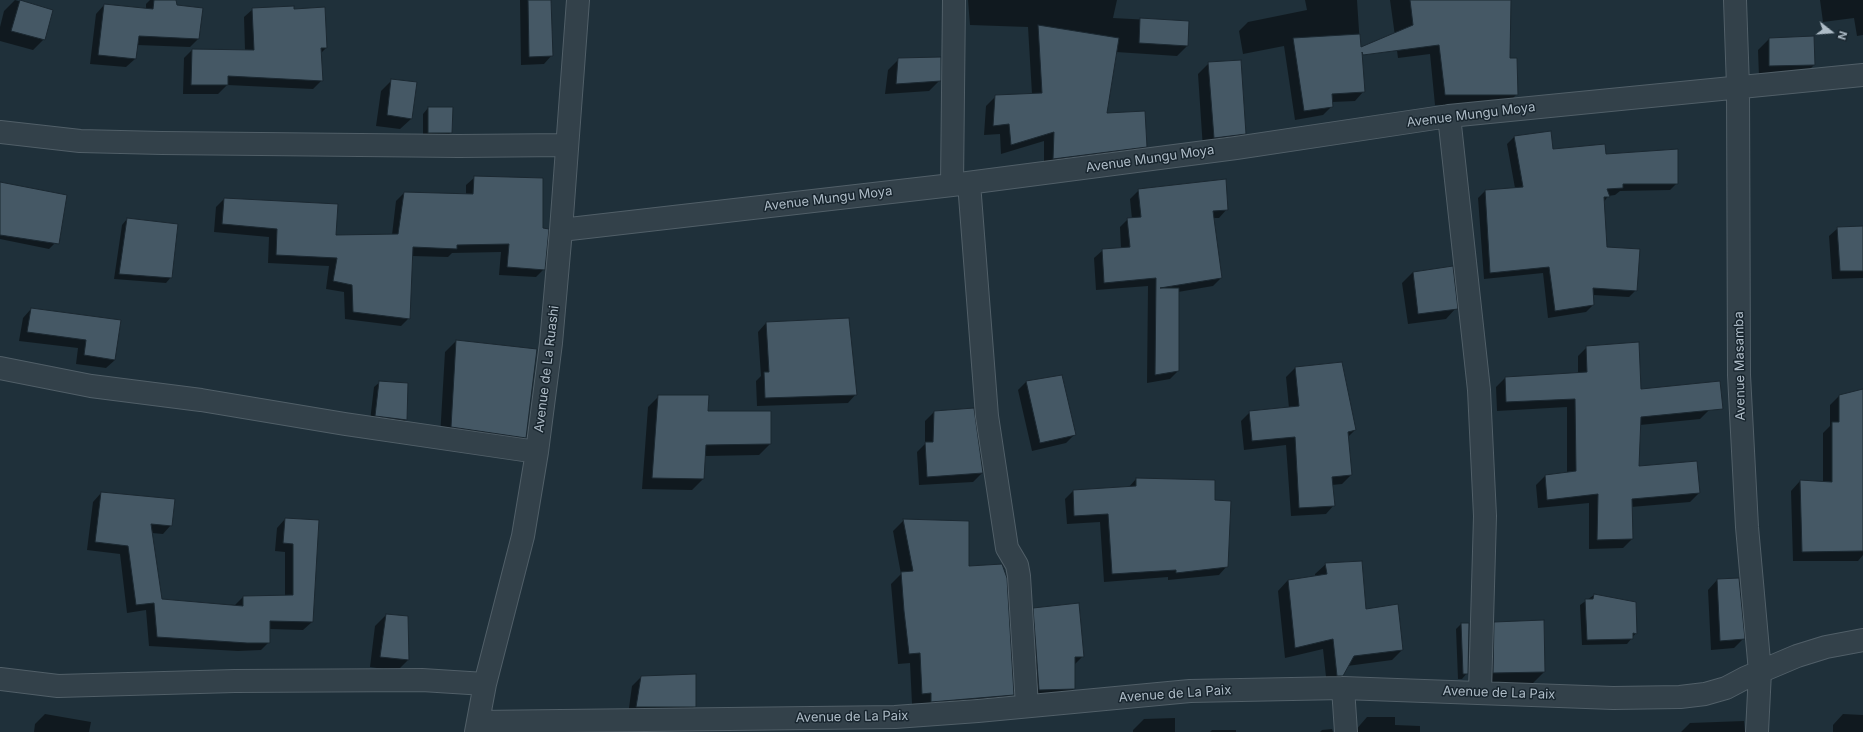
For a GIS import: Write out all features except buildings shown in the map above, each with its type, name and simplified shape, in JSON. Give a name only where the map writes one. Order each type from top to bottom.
[{"type":"street","name":"Avenue de La Ruashi","points":[[477,727],[485,684],[523,536],[537,452],[551,343],[578,0]]},
{"type":"street","points":[[954,0],[960,184],[987,416],[1007,548],[1017,565],[1027,706]]},
{"type":"street","name":"Avenue Masamba","points":[[1735,0],[1738,86],[1739,375],[1747,527],[1760,672],[1758,732]]},
{"type":"street","name":"Avenue Mungu Moya","points":[[561,230],[960,184],[1236,148],[1450,116],[1738,86],[1863,75]]},
{"type":"street","points":[[1450,116],[1479,390],[1485,516],[1480,692]]},
{"type":"street","points":[[0,132],[80,141],[162,143],[451,146],[566,145]]},
{"type":"street","points":[[0,368],[90,386],[201,400],[345,424],[537,452]]},
{"type":"street","name":"Avenue de La Paix","points":[[477,727],[894,725],[1027,706],[1190,691],[1343,688],[1613,698],[1680,698],[1705,694],[1726,688],[1781,661],[1826,647],[1863,640]]},
{"type":"street","points":[[0,679],[58,686],[235,681],[422,680],[485,684]]},
{"type":"street","points":[[1343,688],[1346,732]]}]
